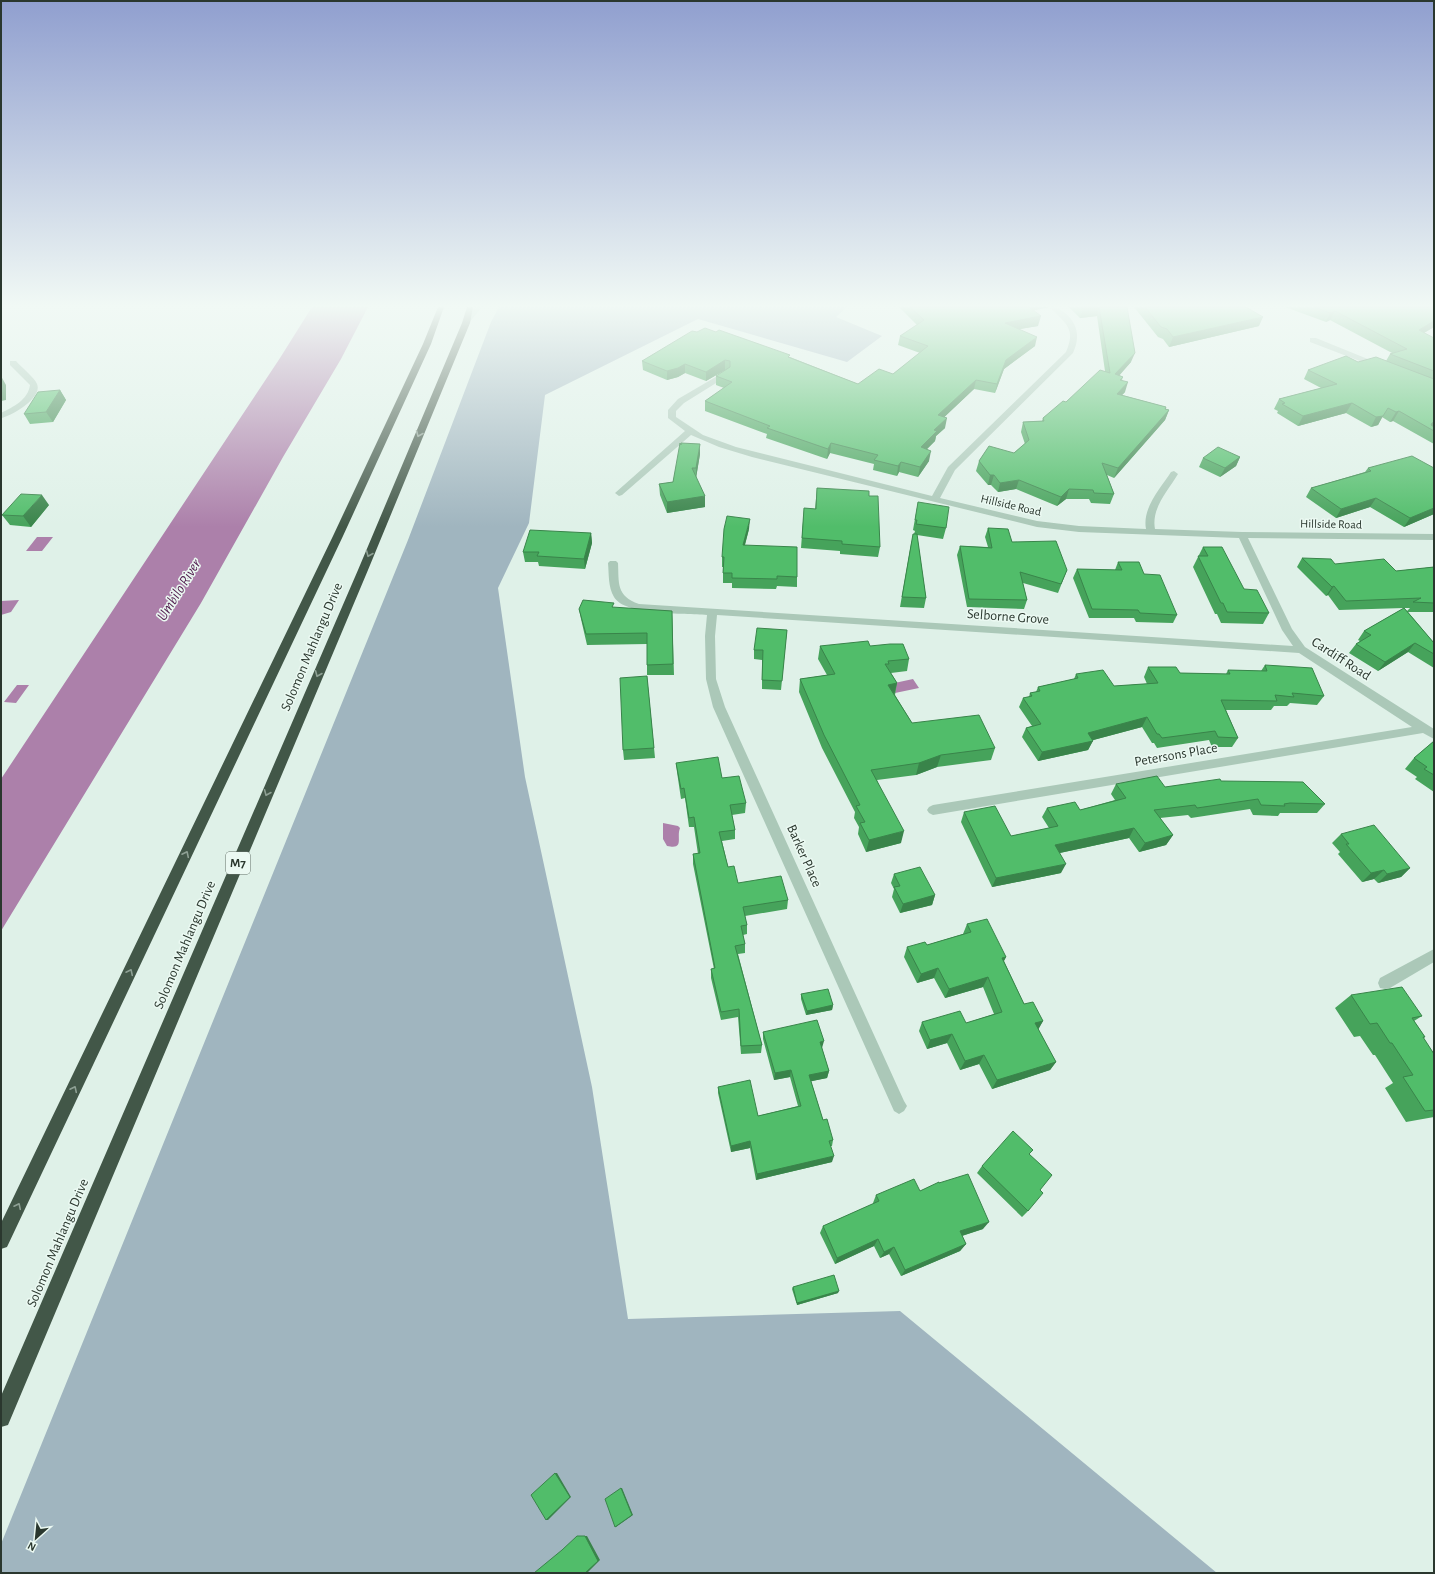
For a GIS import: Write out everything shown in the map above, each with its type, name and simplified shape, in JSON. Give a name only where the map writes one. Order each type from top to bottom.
[{"type":"highway","name":"Solomon Mahlangu Drive","points":[[1,1241],[338,536],[410,380]]},
{"type":"highway","name":"Solomon Mahlangu Drive","points":[[1,1418],[363,570],[442,380]]},
{"type":"street","points":[[1,416],[32,395],[34,385],[29,380]]},
{"type":"street","name":"Hillside Road","points":[[714,380],[681,401],[672,410],[672,418],[682,427],[733,449],[755,455],[934,500],[1038,524],[1062,528],[1242,535],[1434,537]]},
{"type":"street","points":[[934,500],[951,469],[1041,380]]},
{"type":"street","points":[[619,493],[690,431]]},
{"type":"street","points":[[1151,531],[1149,520],[1151,511],[1174,474]]},
{"type":"street","name":"Cardiff Road","points":[[1242,535],[1287,630],[1301,650],[1434,735]]},
{"type":"street","name":"Selborne Grove","points":[[613,563],[616,591],[620,599],[638,607],[952,626],[1301,650]]},
{"type":"street","name":"Barker Place","points":[[712,612],[710,636],[711,679],[719,707],[900,1106]]},
{"type":"street","name":"Petersons Place","points":[[933,810],[1423,729]]},
{"type":"street","points":[[1385,984],[1434,955]]},
{"type":"shaded area","points":[[469,380],[574,380],[545,395],[529,523],[498,588],[525,777],[592,1087],[628,1319],[900,1311],[1217,1573],[1,1573],[1,1544],[408,540]]},
{"type":"water","name":"Umbilo River","points":[[265,380],[328,380],[283,457],[201,603],[1,931],[1,779]]},
{"type":"water","points":[[37,537],[53,537],[42,551],[26,551]]},
{"type":"water","points":[[19,600],[11,612],[1,615],[1,601]]},
{"type":"water","points":[[913,679],[919,688],[895,693],[890,684]]},
{"type":"water","points":[[17,685],[29,685],[16,703],[4,702]]},
{"type":"water","points":[[663,823],[678,826],[680,828],[678,845],[673,847],[667,846],[663,839]]},
{"type":"building","points":[[728,380],[849,380],[858,384],[863,380],[976,380],[938,415],[947,418],[934,430],[937,431],[921,447],[931,451],[920,467],[901,462],[898,466],[874,460],[878,455],[831,443],[828,449],[767,428],[770,426],[705,401],[732,382]]},
{"type":"building","points":[[978,380],[998,380],[997,384]]},
{"type":"building","points":[[1089,380],[1122,380],[1128,382],[1117,394],[1166,407],[1165,409],[1169,410],[1118,468],[1102,463],[1114,494],[1094,493],[1093,490],[1069,489],[1061,497],[1019,480],[1000,483],[994,475],[990,475],[979,461],[989,446],[1014,453],[1029,440],[1023,422],[1044,421],[1043,418],[1063,401],[1066,402]]},
{"type":"building","points":[[1330,380],[1434,380],[1434,422],[1431,425],[1434,427],[1434,431],[1399,411],[1396,412],[1388,408],[1383,416],[1376,417],[1352,403],[1303,416],[1282,404],[1285,403],[1279,399],[1337,384]]},
{"type":"building","points":[[60,390],[46,412],[24,414],[38,392]]},
{"type":"building","points":[[680,443],[681,445],[681,443],[700,444],[696,468],[692,468],[705,496],[667,502],[659,484],[673,482]]},
{"type":"building","points":[[1218,447],[1240,457],[1225,468],[1203,458]]},
{"type":"building","points":[[1412,456],[1434,468],[1434,508],[1410,518],[1376,498],[1341,509],[1311,488],[1371,471],[1368,468]]},
{"type":"building","points":[[817,488],[869,491],[869,496],[878,496],[880,547],[842,544],[842,541],[802,538],[804,508],[816,509]]},
{"type":"building","points":[[21,494],[42,495],[23,516],[2,515]]},
{"type":"building","points":[[918,502],[949,507],[946,528],[916,524],[917,520],[915,520]]},
{"type":"building","points":[[727,516],[750,519],[743,545],[797,547],[797,577],[777,576],[777,579],[732,578],[732,573],[723,573],[724,557],[722,557],[724,529]]},
{"type":"building","points":[[988,528],[1008,529],[1012,542],[1056,541],[1067,570],[1061,584],[1020,572],[1027,600],[969,599],[960,546],[992,548]]},
{"type":"building","points":[[530,530],[591,533],[584,559],[537,556],[539,552],[523,552]]},
{"type":"building","points":[[913,534],[917,534],[926,598],[902,597]]},
{"type":"building","points":[[1203,547],[1222,547],[1244,589],[1257,590],[1269,613],[1227,612],[1198,556],[1208,556]]},
{"type":"building","points":[[1302,558],[1331,559],[1335,564],[1384,559],[1396,571],[1434,567],[1434,603],[1413,602],[1421,598],[1346,601],[1334,586],[1332,587]]},
{"type":"building","points":[[1118,562],[1139,562],[1144,574],[1160,575],[1177,615],[1140,613],[1138,610],[1092,609],[1077,569],[1122,570]]},
{"type":"building","points":[[583,600],[614,603],[612,607],[672,611],[673,664],[647,665],[647,633],[586,634],[579,609]]},
{"type":"building","points":[[1404,608],[1434,643],[1434,654],[1415,643],[1385,662],[1356,644],[1371,635],[1364,631]]},
{"type":"building","points":[[757,628],[787,630],[782,681],[762,680],[763,650],[754,650]]},
{"type":"building","points":[[868,641],[870,646],[903,644],[909,659],[888,661],[889,664],[885,664],[897,683],[888,685],[912,723],[979,715],[995,748],[941,755],[919,763],[871,770],[904,831],[869,840],[860,823],[865,822],[856,806],[860,805],[824,735],[800,679],[835,674],[820,646]]},
{"type":"building","points":[[1265,665],[1312,668],[1324,696],[1292,693],[1294,697],[1275,695],[1277,701],[1221,700],[1238,738],[1218,737],[1215,731],[1162,738],[1159,734],[1157,734],[1147,717],[1088,733],[1093,741],[1042,752],[1026,728],[1041,724],[1023,698],[1032,696],[1030,693],[1040,691],[1038,687],[1078,678],[1076,674],[1103,670],[1114,686],[1158,683],[1148,667],[1176,667],[1180,673],[1230,674],[1228,670],[1267,671]]},
{"type":"building","points":[[647,676],[654,748],[623,750],[620,678]]},
{"type":"building","points":[[1434,741],[1434,775],[1424,769],[1427,767],[1414,758]]},
{"type":"building","points":[[718,757],[722,778],[739,776],[746,803],[730,805],[735,830],[719,832],[728,867],[734,866],[738,883],[781,876],[788,900],[743,907],[747,925],[741,926],[745,944],[735,946],[762,1045],[741,1046],[739,1009],[721,1012],[711,969],[715,968],[693,854],[700,853],[694,817],[689,818],[684,788],[681,789],[676,763]]},
{"type":"building","points":[[1157,776],[1165,787],[1220,779],[1221,781],[1303,782],[1325,804],[1290,803],[1284,804],[1285,806],[1261,805],[1258,799],[1197,808],[1195,805],[1154,810],[1173,835],[1145,843],[1134,828],[1055,845],[1066,864],[996,878],[964,812],[995,806],[1011,836],[1058,826],[1047,808],[1075,802],[1080,810],[1126,798],[1116,784]]},
{"type":"building","points":[[1374,825],[1410,868],[1387,874],[1384,870],[1371,873],[1346,844],[1349,844],[1341,834]]},
{"type":"building","points":[[920,867],[935,895],[903,904],[894,887],[900,886],[894,874]]},
{"type":"building","points":[[987,919],[1006,957],[1002,958],[1024,1004],[1033,1002],[1043,1021],[1035,1023],[1056,1062],[997,1080],[984,1055],[965,1061],[952,1034],[930,1040],[922,1022],[960,1011],[966,1023],[1002,1012],[988,977],[949,989],[938,968],[921,974],[907,947],[925,942],[927,945],[971,932],[967,924]]},
{"type":"building","points":[[1402,987],[1422,1016],[1412,1018],[1434,1054],[1434,1110],[1425,1111],[1403,1077],[1413,1075],[1377,1023],[1370,1024],[1351,995]]},
{"type":"building","points":[[828,989],[833,1005],[807,1011],[801,994]]},
{"type":"building","points":[[817,1020],[824,1041],[820,1042],[829,1071],[809,1075],[823,1120],[827,1119],[833,1140],[829,1141],[834,1156],[757,1174],[750,1141],[731,1146],[718,1087],[750,1080],[758,1116],[801,1106],[791,1070],[775,1073],[763,1032]]},
{"type":"building","points":[[1013,1131],[1033,1150],[1029,1154],[1052,1175],[1040,1190],[1043,1193],[1028,1211],[982,1166]]},
{"type":"building","points":[[968,1174],[989,1222],[960,1231],[966,1244],[905,1270],[894,1247],[884,1252],[878,1239],[837,1258],[823,1226],[879,1201],[876,1195],[914,1179],[920,1191],[939,1182]]},
{"type":"building","points":[[834,1275],[839,1291],[797,1303],[793,1287]]},
{"type":"building","points":[[555,1473],[570,1497],[546,1520],[531,1495]]},
{"type":"building","points":[[621,1488],[632,1515],[615,1527],[605,1499]]},
{"type":"building","points":[[577,1536],[585,1536],[598,1561],[585,1573],[534,1573],[562,1550]]}]
